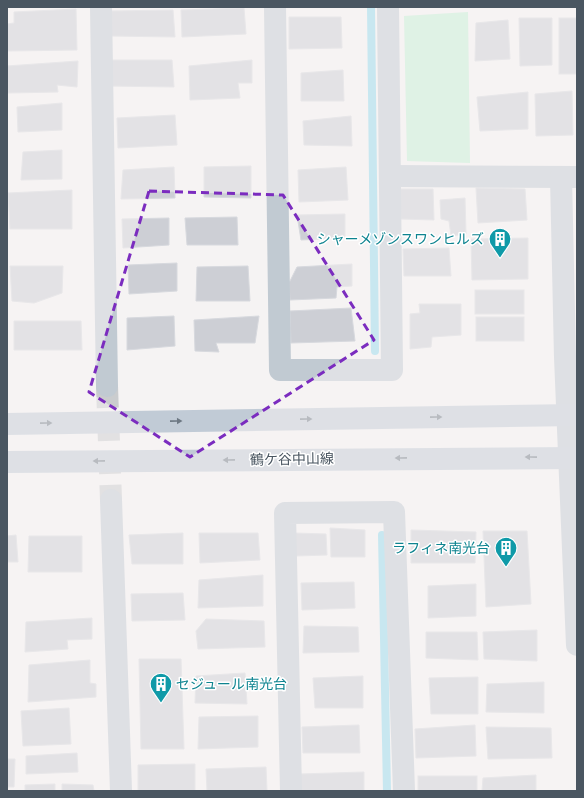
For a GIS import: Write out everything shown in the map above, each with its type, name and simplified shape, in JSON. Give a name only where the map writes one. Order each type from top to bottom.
[{"type":"street","points":[[101,7],[107,386]]},
{"type":"street","points":[[275,7],[280,370],[392,370],[388,7]]},
{"type":"street","points":[[391,176],[569,177],[577,645]]},
{"type":"street","points":[[7,424],[572,416]]},
{"type":"street","name":"鶴ケ谷中山線","points":[[7,462],[573,458]]},
{"type":"street","points":[[111,500],[121,791]]},
{"type":"street","points":[[290,791],[285,513],[394,512],[404,791]]},
{"type":"highlighted area","points":[[149,191],[283,195],[374,340],[190,457],[89,392]]},
{"type":"green space","points":[[468,12],[470,163],[407,161],[404,16]]},
{"type":"building","points":[[244,8],[246,34],[182,37],[181,10]]},
{"type":"building","points":[[76,9],[77,50],[7,51],[7,24],[14,23],[14,12]]},
{"type":"building","points":[[173,10],[175,37],[111,36],[110,11]]},
{"type":"building","points":[[289,17],[341,17],[342,48],[289,49]]},
{"type":"building","points":[[519,18],[552,18],[552,65],[520,66]]},
{"type":"building","points":[[559,18],[577,18],[577,74],[559,74]]},
{"type":"building","points":[[508,20],[510,59],[475,61],[476,23]]},
{"type":"building","points":[[107,60],[172,60],[174,87],[108,86]]},
{"type":"building","points":[[252,60],[252,83],[238,83],[240,98],[190,100],[189,66]]},
{"type":"building","points":[[78,61],[77,87],[57,85],[58,92],[8,93],[7,66]]},
{"type":"building","points":[[343,70],[344,101],[301,101],[301,73]]},
{"type":"building","points":[[572,91],[573,135],[536,136],[535,94]]},
{"type":"building","points":[[528,92],[528,129],[480,131],[477,97]]},
{"type":"building","points":[[62,103],[62,130],[18,132],[17,107]]},
{"type":"building","points":[[175,115],[177,145],[118,148],[117,118]]},
{"type":"building","points":[[351,116],[352,146],[304,145],[303,121]]},
{"type":"building","points":[[62,150],[62,179],[21,180],[23,152]]},
{"type":"building","points":[[251,166],[251,198],[204,197],[204,167]]},
{"type":"building","points":[[174,167],[175,198],[121,199],[123,170]]},
{"type":"building","points":[[346,167],[348,200],[299,202],[298,170]]},
{"type":"building","points":[[476,188],[525,189],[527,220],[478,223]]},
{"type":"building","points":[[399,189],[433,189],[434,220],[401,219]]},
{"type":"building","points":[[72,190],[72,229],[10,229],[8,193]]},
{"type":"building","points":[[465,198],[466,234],[451,236],[449,221],[441,219],[440,200]]},
{"type":"building","points":[[345,214],[345,238],[301,240],[297,215]]},
{"type":"building","points":[[237,217],[238,245],[187,245],[185,218]]},
{"type":"building","points":[[169,218],[169,245],[123,248],[122,219]]},
{"type":"building","name":"シャーメゾンスワンヒルズ","points":[[528,238],[528,279],[472,280],[471,239]]},
{"type":"building","points":[[449,248],[451,276],[404,276],[403,249]]},
{"type":"building","points":[[177,263],[177,291],[129,294],[128,265]]},
{"type":"building","points":[[352,264],[352,286],[337,287],[336,298],[290,300],[289,283],[297,267]]},
{"type":"building","points":[[10,266],[63,266],[62,293],[34,303],[12,301]]},
{"type":"building","points":[[248,266],[250,301],[196,301],[197,267]]},
{"type":"building","points":[[475,290],[524,290],[524,314],[475,314]]},
{"type":"building","points":[[419,304],[461,304],[461,335],[432,337],[431,347],[410,349],[410,314],[420,313]]},
{"type":"building","points":[[351,308],[355,341],[291,343],[290,311]]},
{"type":"building","points":[[174,316],[175,346],[127,350],[127,318]]},
{"type":"building","points":[[259,316],[255,343],[216,343],[219,352],[195,351],[194,320]]},
{"type":"building","points":[[476,317],[524,317],[524,341],[476,341]]},
{"type":"building","points":[[14,321],[81,321],[82,350],[14,350]]},
{"type":"building","points":[[330,528],[365,530],[365,557],[331,557]]},
{"type":"building","points":[[411,530],[476,532],[475,563],[411,563]]},
{"type":"building","name":"ラフィネ南光台","points":[[483,531],[527,531],[531,604],[486,607]]},
{"type":"building","points":[[183,533],[183,564],[132,564],[129,535]]},
{"type":"building","points":[[199,533],[258,533],[260,560],[200,563]]},
{"type":"building","points":[[294,533],[326,534],[327,555],[296,556]]},
{"type":"building","points":[[16,535],[18,562],[7,562],[7,536]]},
{"type":"building","points":[[29,536],[82,536],[82,572],[28,572]]},
{"type":"building","points":[[263,575],[263,606],[198,608],[199,580]]},
{"type":"building","points":[[354,582],[355,608],[302,610],[301,583]]},
{"type":"building","points":[[476,584],[476,616],[428,618],[428,586]]},
{"type":"building","points":[[183,593],[185,620],[132,621],[131,594]]},
{"type":"building","points":[[92,618],[92,639],[67,640],[68,649],[25,652],[26,622]]},
{"type":"building","points":[[206,619],[264,621],[265,647],[198,649],[196,631]]},
{"type":"building","points":[[304,626],[358,627],[359,652],[303,653]]},
{"type":"building","points":[[537,630],[537,661],[484,659],[483,632]]},
{"type":"building","points":[[426,632],[477,632],[478,660],[426,658]]},
{"type":"building","name":"セジュール南光台","points":[[139,659],[181,659],[184,749],[141,749]]},
{"type":"building","points":[[90,660],[90,683],[96,684],[96,697],[28,702],[29,665]]},
{"type":"building","points":[[245,673],[247,704],[195,703],[196,676]]},
{"type":"building","points":[[363,676],[363,708],[315,708],[313,678]]},
{"type":"building","points":[[478,677],[478,714],[431,714],[429,678]]},
{"type":"building","points":[[544,682],[544,713],[486,712],[487,684]]},
{"type":"building","points":[[69,708],[71,744],[23,746],[21,711]]},
{"type":"building","points":[[258,716],[258,747],[198,749],[199,717]]},
{"type":"building","points":[[359,725],[360,753],[303,753],[302,727]]},
{"type":"building","points":[[475,725],[476,756],[416,758],[415,729]]},
{"type":"building","points":[[486,727],[551,728],[552,758],[488,759]]},
{"type":"building","points":[[77,753],[78,772],[26,774],[26,756]]},
{"type":"building","points":[[7,759],[15,759],[14,787],[7,787]]},
{"type":"building","points":[[195,764],[195,791],[138,791],[138,765]]},
{"type":"building","points":[[266,767],[267,791],[207,791],[206,769]]},
{"type":"building","points":[[364,772],[364,791],[301,791],[300,774]]},
{"type":"building","points":[[536,775],[536,791],[482,791],[483,778]]},
{"type":"building","points":[[418,776],[477,776],[477,791],[418,791]]},
{"type":"building","points":[[55,784],[55,791],[25,791],[25,785]]},
{"type":"building","points":[[62,784],[93,785],[94,791],[62,791]]},
{"type":"waterway","points":[[371,7],[375,351]]},
{"type":"waterway","points":[[382,535],[387,791]]},
{"type":"tunnel","points":[[107,386],[111,500]]},
{"type":"place","name":"シャーメゾンスワンヒルズ","points":[[500,258]]},
{"type":"place","name":"ラフィネ南光台","points":[[506,568]]},
{"type":"place","name":"セジュール南光台","points":[[161,704]]}]
